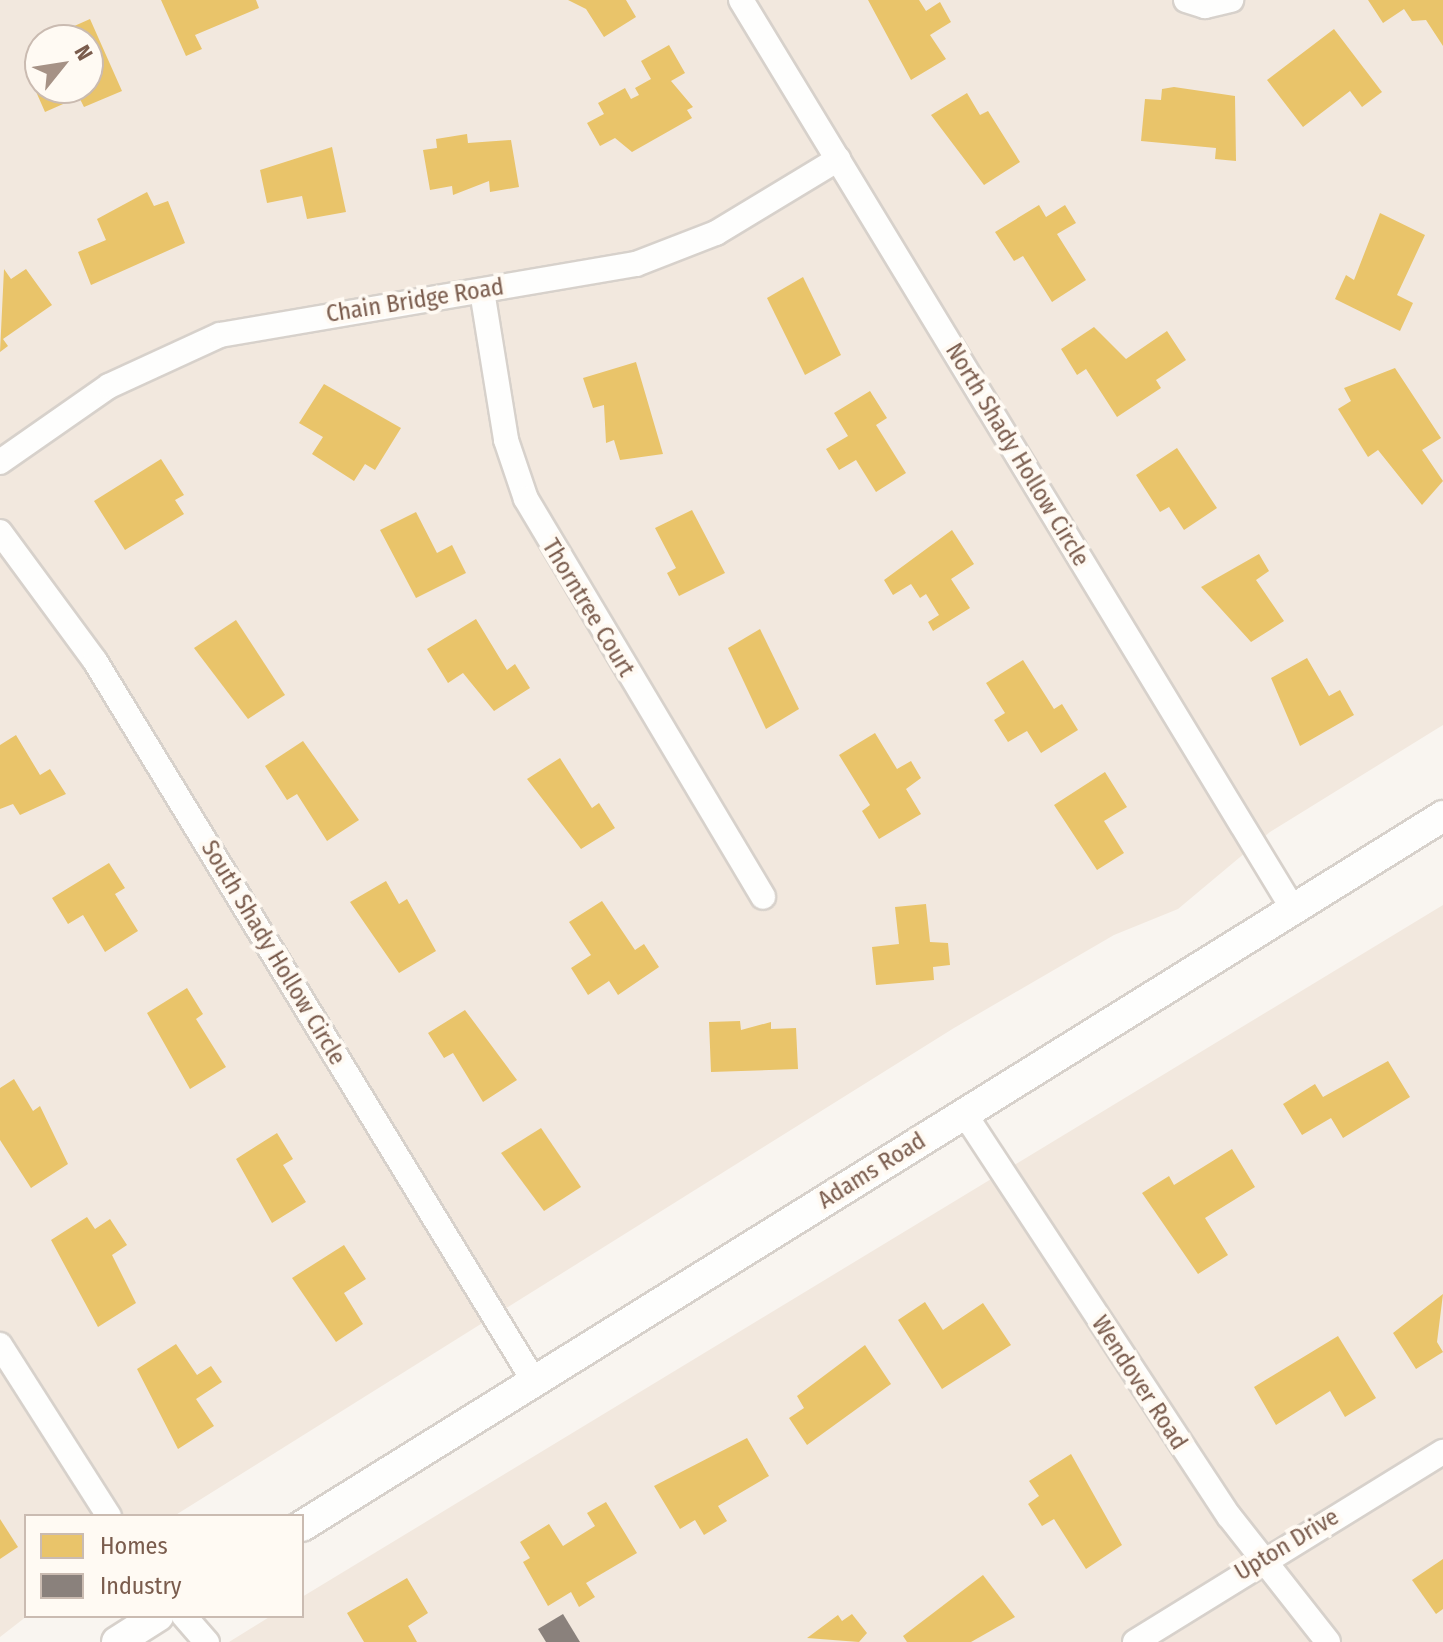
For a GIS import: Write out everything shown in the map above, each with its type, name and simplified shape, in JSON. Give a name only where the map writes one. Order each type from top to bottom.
[{"type":"street","name":"North Shady Hollow Circle","points":[[741,0],[1293,909]]},
{"type":"street","points":[[1186,0],[1205,6],[1231,0]]},
{"type":"street","name":"Chain Bridge Road","points":[[0,462],[109,386],[220,335],[601,273],[672,252],[838,159]]},
{"type":"street","name":"Thorntree Court","points":[[482,291],[506,440],[526,499],[763,897]]},
{"type":"street","name":"South Shady Hollow Circle","points":[[0,532],[95,661],[534,1381]]},
{"type":"street","name":"Adams Road","points":[[304,1525],[1443,816]]},
{"type":"street","name":"Wendover Road","points":[[964,1113],[1260,1560],[1328,1642]]},
{"type":"street","points":[[0,1345],[108,1514]]},
{"type":"street","name":"Upton Drive","points":[[1135,1642],[1260,1560],[1443,1452]]},
{"type":"street","points":[[117,1642],[155,1618]]},
{"type":"street","points":[[186,1618],[207,1642]]},
{"type":"shaded area","points":[[0,0],[1443,0],[1443,725],[1270,832],[1178,909],[1114,935],[954,1028],[177,1514],[24,1514],[24,1618],[0,1637]]},
{"type":"shaded area","points":[[1443,905],[1443,1642],[229,1642],[268,1618],[304,1618],[304,1596]]},
{"type":"building: Homes","points":[[161,0],[256,0],[259,8],[195,35],[202,49],[186,56]]},
{"type":"building: Homes","points":[[568,0],[626,0],[636,17],[604,37],[586,9]]},
{"type":"building: Homes","points":[[868,0],[919,0],[926,11],[940,2],[951,22],[930,35],[946,59],[911,80]]},
{"type":"building: Homes","points":[[1368,0],[1443,0],[1443,46],[1426,20],[1412,21],[1404,9],[1383,23]]},
{"type":"building: Homes","points":[[1334,29],[1382,92],[1362,107],[1350,91],[1303,127],[1267,80]]},
{"type":"building: Homes","points":[[669,45],[685,73],[671,81],[693,107],[687,110],[692,118],[632,152],[615,138],[600,146],[587,123],[604,114],[598,103],[625,88],[631,99],[639,95],[635,88],[651,79],[641,61]]},
{"type":"building: Homes","points":[[104,50],[122,91],[104,99]]},
{"type":"building: Homes","points":[[1174,87],[1235,96],[1236,161],[1215,159],[1216,148],[1141,141],[1145,99],[1161,100],[1162,89]]},
{"type":"building: Homes","points":[[967,93],[980,115],[988,111],[1020,162],[984,185],[931,115]]},
{"type":"building: Homes","points":[[41,104],[63,104],[45,112]]},
{"type":"building: Homes","points":[[467,134],[468,143],[511,140],[519,187],[490,192],[489,181],[453,195],[452,186],[430,190],[423,150],[437,148],[436,139]]},
{"type":"building: Homes","points":[[332,147],[346,212],[307,219],[302,196],[267,203],[260,170]]},
{"type":"building: Homes","points":[[147,192],[154,206],[168,201],[185,243],[91,285],[78,252],[106,240],[97,219]]},
{"type":"building: Homes","points":[[1039,205],[1046,217],[1065,205],[1076,223],[1057,234],[1086,280],[1052,302],[1023,256],[1014,261],[995,232]]},
{"type":"building: Homes","points":[[1380,213],[1425,235],[1397,295],[1413,303],[1400,331],[1335,299],[1346,275],[1354,280]]},
{"type":"building: Homes","points":[[4,269],[11,279],[26,269],[52,305],[3,339],[8,346],[0,352]]},
{"type":"building: Homes","points":[[803,277],[841,355],[805,375],[767,298]]},
{"type":"building: Homes","points":[[1094,327],[1126,359],[1167,331],[1186,360],[1156,380],[1161,388],[1117,417],[1086,369],[1077,375],[1061,349]]},
{"type":"building: Homes","points":[[636,362],[663,454],[620,460],[614,440],[606,443],[604,405],[593,408],[583,378]]},
{"type":"building: Homes","points":[[1395,368],[1441,438],[1422,450],[1443,481],[1422,505],[1378,450],[1368,457],[1338,409],[1351,401],[1344,388]]},
{"type":"building: Homes","points":[[324,384],[401,428],[375,470],[365,464],[354,481],[312,454],[323,437],[299,423]]},
{"type":"building: Homes","points":[[870,391],[887,418],[876,425],[906,473],[876,492],[856,460],[839,470],[826,449],[848,436],[834,413]]},
{"type":"building: Homes","points":[[1177,448],[1217,508],[1184,530],[1169,507],[1160,512],[1136,475]]},
{"type":"building: Homes","points":[[161,459],[184,495],[175,500],[184,514],[125,550],[94,501]]},
{"type":"building: Homes","points":[[692,510],[725,573],[679,596],[667,573],[676,568],[655,528]]},
{"type":"building: Homes","points":[[416,512],[437,553],[452,545],[466,573],[416,598],[380,530]]},
{"type":"building: Homes","points":[[952,530],[974,564],[951,579],[970,608],[933,631],[928,622],[939,615],[926,594],[920,598],[911,584],[893,595],[884,580]]},
{"type":"building: Homes","points":[[1259,554],[1269,571],[1256,580],[1284,621],[1251,642],[1201,587]]},
{"type":"building: Homes","points":[[476,619],[507,670],[515,664],[530,688],[494,711],[463,673],[448,683],[427,649]]},
{"type":"building: Homes","points":[[236,620],[285,695],[248,719],[194,648]]},
{"type":"building: Homes","points":[[760,629],[799,709],[766,729],[728,648]]},
{"type":"building: Homes","points":[[1307,658],[1329,696],[1340,690],[1354,715],[1300,746],[1271,678]]},
{"type":"building: Homes","points":[[1023,660],[1054,709],[1062,704],[1078,730],[1041,753],[1027,731],[1008,742],[994,720],[1005,713],[986,683]]},
{"type":"building: Homes","points":[[875,733],[897,769],[911,761],[921,778],[906,789],[921,814],[879,839],[862,811],[870,805],[839,755]]},
{"type":"building: Homes","points":[[16,735],[40,775],[50,769],[66,794],[20,815],[13,804],[0,809],[0,745]]},
{"type":"building: Homes","points":[[303,741],[359,820],[327,841],[297,794],[287,800],[265,766]]},
{"type":"building: Homes","points":[[560,758],[592,808],[599,803],[615,828],[581,849],[527,779]]},
{"type":"building: Homes","points":[[1105,772],[1127,807],[1104,821],[1124,853],[1097,870],[1054,805]]},
{"type":"building: Homes","points":[[109,863],[125,888],[115,894],[138,931],[105,952],[83,915],[68,924],[52,898]]},
{"type":"building: Homes","points":[[386,881],[399,904],[407,899],[436,951],[399,973],[350,902]]},
{"type":"building: Homes","points":[[602,901],[635,950],[644,944],[659,967],[618,995],[609,981],[588,995],[571,968],[591,955],[569,922]]},
{"type":"building: Homes","points":[[926,904],[930,942],[948,943],[950,965],[933,967],[934,980],[876,985],[872,947],[899,944],[895,907]]},
{"type":"building: Homes","points":[[187,988],[203,1014],[196,1019],[226,1067],[190,1089],[147,1013]]},
{"type":"building: Homes","points":[[465,1010],[517,1080],[483,1102],[453,1053],[444,1058],[428,1033]]},
{"type":"building: Homes","points":[[740,1021],[741,1030],[771,1022],[771,1029],[796,1028],[798,1069],[711,1072],[709,1022]]},
{"type":"building: Homes","points":[[1388,1061],[1410,1097],[1343,1138],[1331,1118],[1302,1135],[1283,1104],[1315,1084],[1323,1097]]},
{"type":"building: Homes","points":[[14,1079],[33,1111],[40,1106],[68,1164],[31,1188],[0,1140],[0,1088]]},
{"type":"building: Homes","points":[[541,1128],[581,1187],[544,1211],[501,1153]]},
{"type":"building: Homes","points":[[277,1133],[293,1159],[283,1165],[306,1202],[272,1223],[236,1159]]},
{"type":"building: Homes","points":[[1232,1149],[1255,1187],[1205,1218],[1228,1255],[1198,1274],[1142,1193],[1169,1176],[1174,1185]]},
{"type":"building: Homes","points":[[87,1217],[95,1229],[110,1219],[127,1245],[112,1255],[136,1303],[98,1327],[51,1240]]},
{"type":"building: Homes","points":[[344,1245],[366,1279],[344,1293],[363,1324],[336,1342],[292,1278]]},
{"type":"building: Homes","points":[[1443,1294],[1437,1342],[1443,1352],[1416,1369],[1393,1333]]},
{"type":"building: Homes","points":[[925,1302],[943,1330],[983,1303],[1011,1345],[942,1389],[898,1320]]},
{"type":"building: Homes","points":[[1338,1336],[1376,1398],[1345,1417],[1330,1391],[1276,1425],[1254,1387]]},
{"type":"building: Homes","points":[[176,1344],[197,1375],[211,1366],[222,1382],[196,1399],[214,1426],[178,1449],[137,1369]]},
{"type":"building: Homes","points":[[865,1345],[891,1384],[807,1445],[789,1418],[804,1408],[797,1396]]},
{"type":"building: Homes","points":[[747,1438],[769,1476],[718,1506],[727,1521],[704,1535],[695,1520],[680,1529],[654,1486]]},
{"type":"building: Homes","points":[[1071,1454],[1122,1545],[1086,1569],[1054,1519],[1042,1526],[1028,1504],[1039,1496],[1029,1481]]},
{"type":"building: Homes","points":[[606,1502],[637,1553],[586,1583],[595,1597],[579,1607],[571,1592],[548,1606],[523,1562],[530,1558],[520,1542],[549,1524],[563,1546],[595,1526],[587,1513]]},
{"type":"building: Homes","points":[[0,1519],[18,1547],[0,1559]]},
{"type":"building: Homes","points":[[1443,1559],[1443,1609],[1436,1614],[1412,1580]]},
{"type":"building: Homes","points":[[983,1575],[1015,1617],[971,1642],[907,1642],[903,1636]]},
{"type":"building: Homes","points":[[407,1578],[428,1613],[408,1626],[417,1642],[364,1642],[347,1613]]},
{"type":"building: Homes","points":[[852,1614],[867,1633],[859,1642],[807,1638],[838,1615],[842,1621]]},
{"type":"building: Industry","points":[[563,1614],[580,1642],[546,1642],[538,1629]]}]
